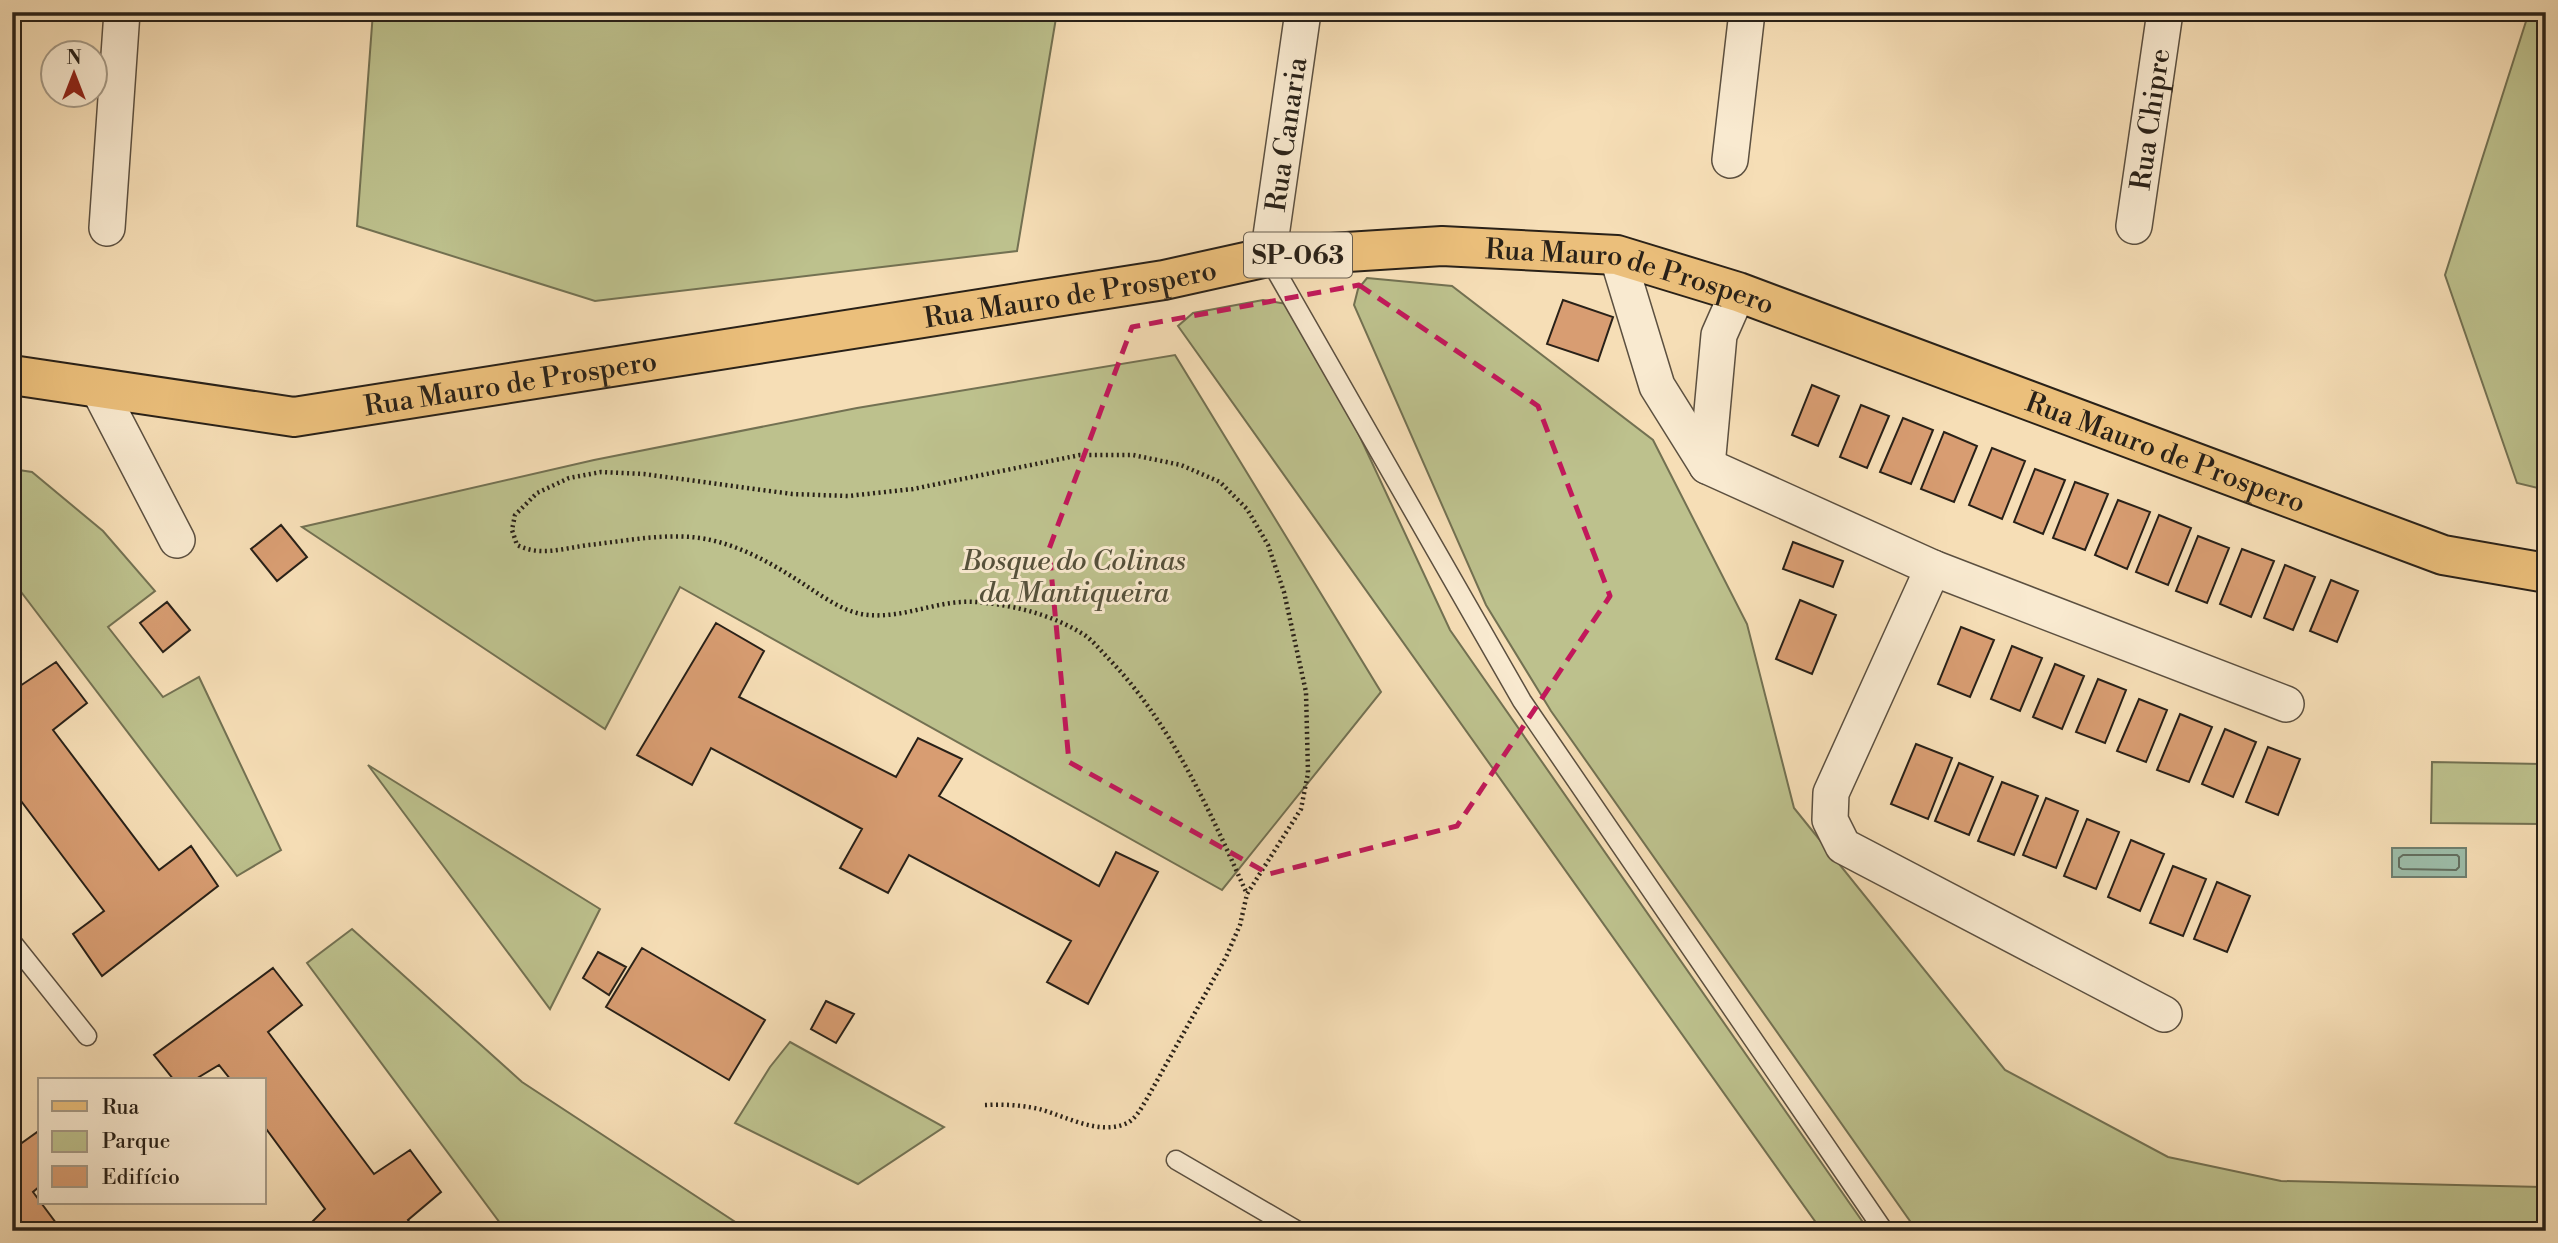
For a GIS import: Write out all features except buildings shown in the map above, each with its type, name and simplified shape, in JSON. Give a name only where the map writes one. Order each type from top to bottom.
[{"type":"main road","name":"Rua Mauro de Prospero","points":[[12,374],[294,417],[1164,281],[1268,257],[1442,246],[1617,255],[1738,292],[2443,555],[2546,573]]},
{"type":"street","points":[[107,229],[122,12]]},
{"type":"street","name":"Rua Canaria","points":[[1268,257],[1303,12]]},
{"type":"street","points":[[1730,160],[1747,12]]},
{"type":"street","name":"Rua Chipre","points":[[2134,226],[2165,12]]},
{"type":"street","points":[[1617,255],[1657,386],[1707,466],[1933,568],[2286,704]]},
{"type":"street","points":[[1707,466],[1719,335],[1738,292]]},
{"type":"street","points":[[98,388],[177,540]]},
{"type":"street","points":[[1933,568],[1831,793],[1830,820],[1843,846],[2164,1014]]},
{"type":"lane","points":[[1268,257],[1522,701],[1884,1231]]},
{"type":"lane","points":[[12,942],[87,1036]]},
{"type":"lane","points":[[1176,1160],[1298,1231]]},
{"type":"path","points":[[985,1105],[1030,1107],[1091,1125],[1108,1127],[1126,1124],[1143,1104],[1226,957],[1240,925],[1247,894],[1301,809],[1308,773],[1306,692],[1284,592],[1268,545],[1247,509],[1220,482],[1181,465],[1133,455],[1080,456],[926,487],[848,496],[792,494],[644,474],[601,472],[569,478],[537,493],[515,515],[512,530],[517,545],[530,551],[551,552],[671,536],[701,538],[737,548],[773,565],[832,602],[860,614],[893,616],[973,601],[1014,607],[1051,617],[1088,637],[1124,674],[1167,734],[1219,832],[1247,894]]},
{"type":"highlighted area","points":[[1359,285],[1538,406],[1610,596],[1457,826],[1269,874],[1069,762],[1049,549],[1132,327]]},
{"type":"green space","points":[[373,12],[1057,12],[1017,251],[595,301],[357,226]]},
{"type":"green space","points":[[2529,12],[2546,16],[2546,490],[2517,483],[2445,275]]},
{"type":"green space","points":[[1367,278],[1452,286],[1653,440],[1747,624],[1794,808],[2005,1070],[2168,1157],[2281,1181],[2546,1187],[2546,1231],[1917,1231],[1551,711],[1486,605],[1354,305],[1358,289]]},
{"type":"green space","points":[[1263,300],[1287,304],[1305,319],[1450,630],[1869,1231],[1822,1231],[1178,326],[1193,313]]},
{"type":"green space","name":"Bosque do Colinas da Mantiqueira","points":[[1175,355],[1381,692],[1222,890],[680,587],[605,729],[302,527],[594,460],[857,408]]},
{"type":"green space","points":[[12,469],[32,472],[103,531],[155,591],[108,627],[163,697],[199,677],[281,850],[237,876],[12,580]]},
{"type":"green space","points":[[2432,762],[2546,764],[2546,824],[2431,823]]},
{"type":"green space","points":[[368,765],[600,909],[550,1009]]},
{"type":"green space","points":[[352,929],[522,1082],[749,1231],[506,1231],[307,963]]},
{"type":"green space","points":[[790,1042],[944,1127],[858,1184],[735,1123],[770,1067]]},
{"type":"water","points":[[2392,848],[2466,848],[2466,877],[2392,877]]}]
